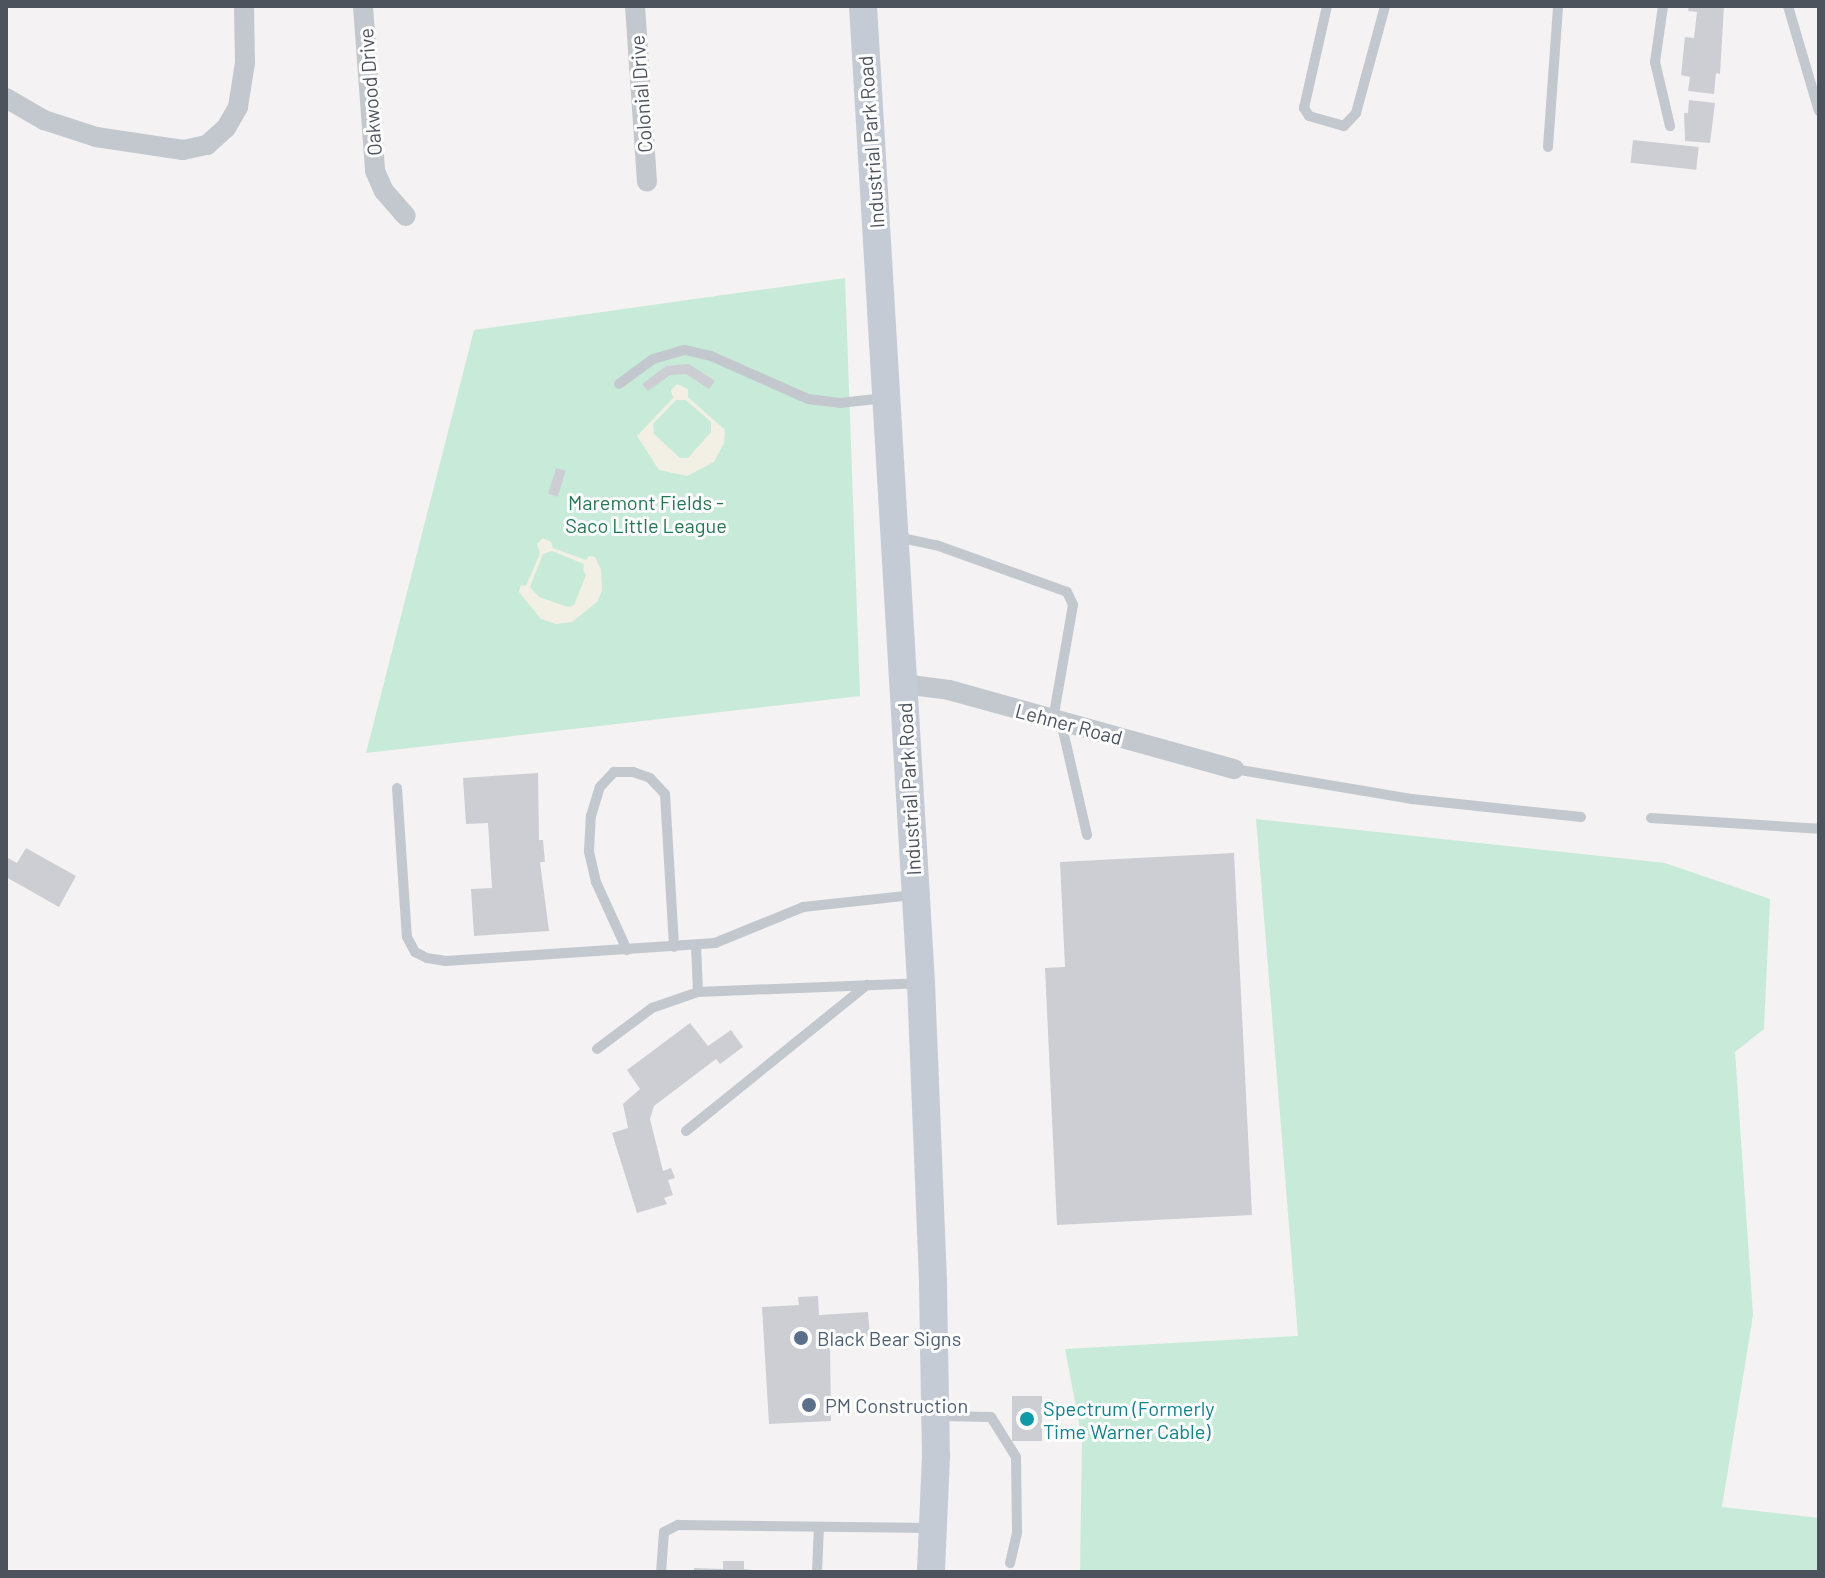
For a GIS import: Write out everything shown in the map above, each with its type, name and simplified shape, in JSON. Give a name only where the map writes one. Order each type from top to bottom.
[{"type":"main road","name":"Industrial Park Road","points":[[863,6],[921,983],[935,1416],[931,1572]]},
{"type":"street","points":[[6,98],[44,120],[96,137],[183,150],[207,145],[226,128],[238,107],[245,63],[244,6]]},
{"type":"street","name":"Oakwood Drive","points":[[363,6],[375,171],[384,191],[406,216]]},
{"type":"street","name":"Colonial Drive","points":[[635,6],[647,182]]},
{"type":"street","name":"Lehner Road","points":[[903,684],[949,690],[1234,769]]},
{"type":"lane","points":[[1327,6],[1304,108],[1309,116],[1344,126],[1356,113],[1385,6]]},
{"type":"lane","points":[[1548,147],[1558,6]]},
{"type":"lane","points":[[1663,6],[1655,62],[1670,126]]},
{"type":"lane","points":[[1788,6],[1819,111]]},
{"type":"lane","points":[[619,384],[653,359],[685,350],[711,356],[808,399],[840,403],[887,398]]},
{"type":"lane","points":[[894,537],[936,545],[1067,592],[1073,605],[1057,721],[1087,835]]},
{"type":"lane","points":[[1234,769],[1412,799],[1581,817]]},
{"type":"lane","points":[[627,950],[596,882],[589,851],[591,816],[600,787],[614,772],[633,772],[650,778],[665,794],[674,947]]},
{"type":"lane","points":[[397,788],[407,937],[415,952],[427,958],[446,961],[696,945],[733,939],[803,907],[916,895]]},
{"type":"lane","points":[[1651,818],[1819,829]]},
{"type":"lane","points":[[696,945],[698,992]]},
{"type":"lane","points":[[597,1049],[652,1008],[698,992],[921,983]]},
{"type":"lane","points":[[686,1131],[867,985]]},
{"type":"lane","points":[[935,1416],[991,1417],[1016,1457],[1017,1533],[1010,1563]]},
{"type":"lane","points":[[661,1572],[664,1532],[678,1525],[934,1528]]},
{"type":"lane","points":[[817,1572],[819,1527]]},
{"type":"green space","name":"Maremont Fields - Saco Little League","points":[[845,278],[860,696],[366,753],[474,330]]},
{"type":"green space","points":[[1256,819],[1665,863],[1770,899],[1764,1029],[1735,1052],[1753,1315],[1722,1507],[1819,1518],[1819,1572],[1080,1572],[1082,1439],[1065,1349],[1298,1336]]},
{"type":"sand","points":[[677,384],[688,389],[688,397],[725,430],[724,443],[714,462],[687,476],[659,470],[637,436],[673,398],[671,390]],"holes":[[[676,400],[686,400],[711,422],[711,432],[688,458],[680,458],[654,434],[653,424]]]},
{"type":"sand","points":[[543,538],[551,542],[553,548],[586,560],[589,556],[595,557],[601,569],[602,591],[597,602],[572,622],[556,624],[541,619],[519,592],[521,585],[526,586],[540,553],[537,544]],"holes":[[[552,551],[584,564],[586,575],[574,605],[568,607],[539,597],[530,587],[543,554]]]},
{"type":"building","points":[[1689,6],[1724,6],[1720,74],[1716,73],[1714,94],[1688,91],[1690,77],[1681,75],[1685,37],[1694,38],[1697,12],[1688,11]]},
{"type":"building","points":[[1689,100],[1715,103],[1710,143],[1685,141],[1684,113],[1688,113]]},
{"type":"building","points":[[1633,140],[1699,147],[1696,170],[1631,163]]},
{"type":"building","points":[[689,364],[715,381],[709,389],[686,374],[670,375],[648,391],[642,384],[666,366]]},
{"type":"building","points":[[556,468],[566,471],[558,497],[548,494]]},
{"type":"building","points":[[538,773],[539,840],[543,840],[545,862],[540,862],[549,931],[474,936],[471,889],[492,888],[488,823],[466,824],[463,778]]},
{"type":"building","points":[[26,848],[76,876],[59,907],[6,877],[6,857],[17,863]]},
{"type":"building","points":[[1234,853],[1252,1215],[1057,1225],[1045,968],[1065,967],[1060,862]]},
{"type":"building","points":[[690,1023],[708,1046],[731,1030],[743,1047],[720,1064],[716,1059],[654,1106],[650,1119],[663,1171],[671,1168],[675,1178],[668,1180],[673,1195],[664,1198],[667,1204],[637,1213],[612,1133],[628,1128],[623,1104],[640,1089],[627,1070]]},
{"type":"building","points":[[818,1296],[819,1315],[868,1312],[870,1337],[830,1340],[831,1421],[769,1424],[762,1307],[799,1305],[798,1297]]},
{"type":"building","name":"Spectrum (Formerly Time Warner Cable)","points":[[1012,1396],[1042,1396],[1042,1441],[1012,1441]]},
{"type":"building","points":[[723,1561],[744,1561],[744,1569],[769,1572],[694,1572],[694,1568],[723,1569]]},
{"type":"place","name":"Black Bear Signs","points":[[801,1338]]},
{"type":"place","name":"PM Construction","points":[[809,1405]]},
{"type":"place","name":"Spectrum (Formerly Time Warner Cable)","points":[[1027,1419]]}]
